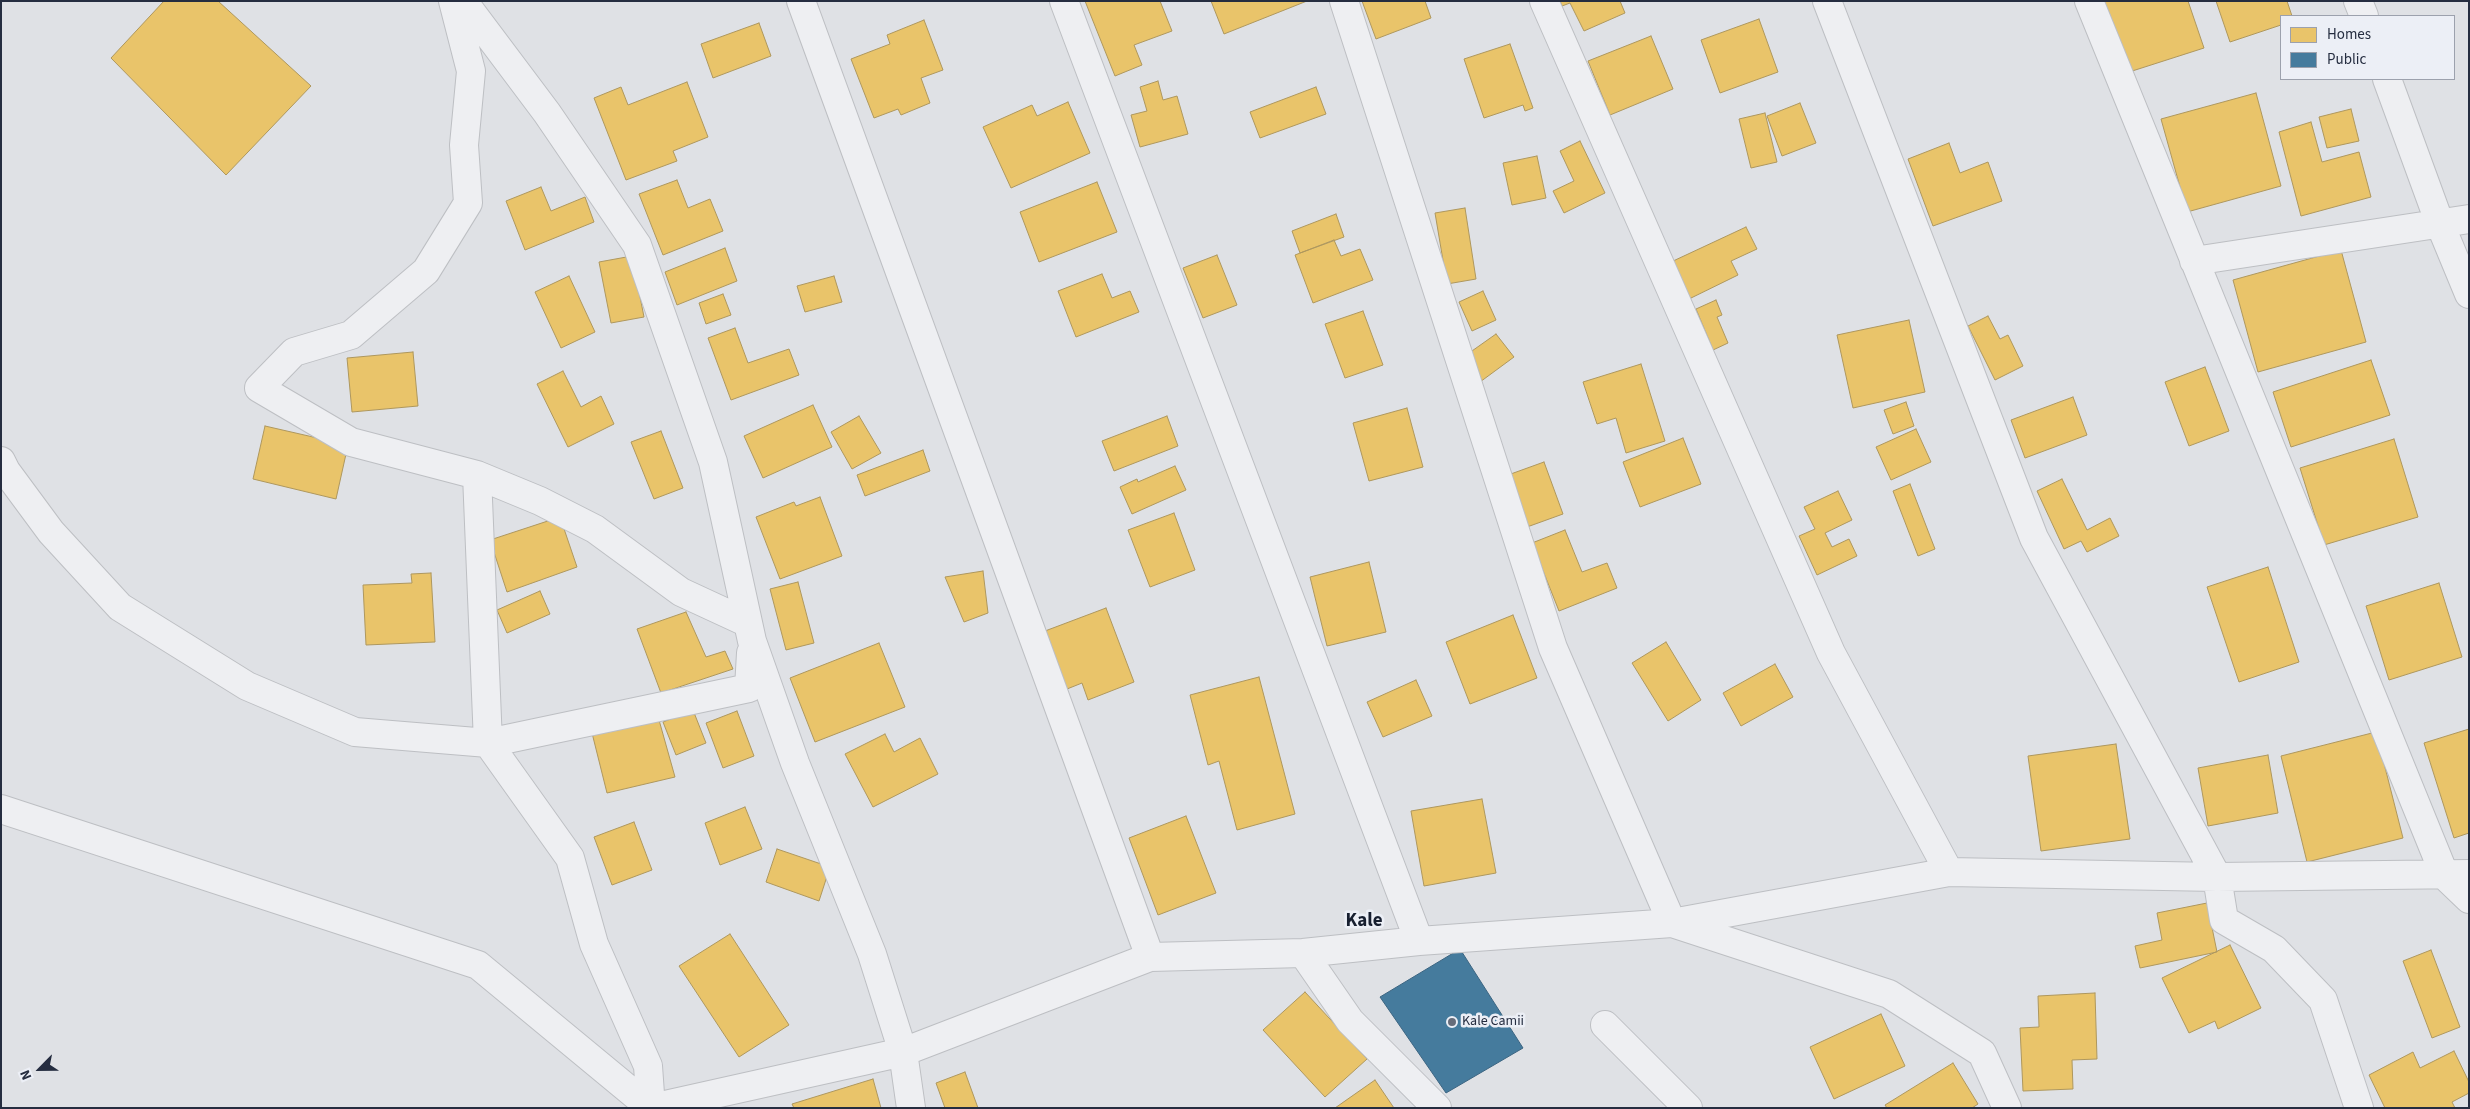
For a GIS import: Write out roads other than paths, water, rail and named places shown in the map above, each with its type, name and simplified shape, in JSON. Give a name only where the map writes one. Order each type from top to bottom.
[{"type":"street","points":[[453,1],[471,71],[464,145],[468,203],[426,270],[351,334],[294,352],[259,388],[351,442],[476,475],[540,501],[595,529],[681,592],[750,632]]},
{"type":"street","points":[[463,1],[547,113],[638,245],[713,462],[750,632],[795,763],[872,954],[903,1052],[911,1108]]},
{"type":"street","points":[[801,1],[1150,957]]},
{"type":"street","points":[[1064,1],[1419,941]]},
{"type":"street","points":[[1344,1],[1553,648],[1672,923],[1889,994],[1982,1053],[2007,1108]]},
{"type":"street","points":[[1544,1],[1831,653],[1950,872]]},
{"type":"street","points":[[1827,1],[2034,538],[2217,877],[2224,920],[2274,949],[2323,1000],[2359,1108]]},
{"type":"street","points":[[2089,1],[2194,261],[2457,875],[2469,899]]},
{"type":"street","points":[[2358,1],[2364,15]]},
{"type":"street","points":[[2386,80],[2440,224],[2469,294]]},
{"type":"street","points":[[2194,261],[2469,219]]},
{"type":"street","points":[[1,461],[51,532],[120,606],[247,686],[355,732],[488,743],[749,688],[750,632]]},
{"type":"street","points":[[476,475],[488,743],[570,858],[594,944],[648,1066],[651,1108]]},
{"type":"street","points":[[1,809],[478,965],[651,1108]]},
{"type":"street","points":[[651,1108],[903,1052],[1150,957],[1303,953],[1419,941],[1672,923],[1950,872],[2217,877],[2457,875]]},
{"type":"street","points":[[1303,953],[1350,1021],[1437,1108]]},
{"type":"street","points":[[1605,1025],[1688,1108]]},
{"type":"place","name":"Kale Camii","points":[[1452,1022]]},
{"type":"district","name":"Kale","points":[[1364,922]]}]
